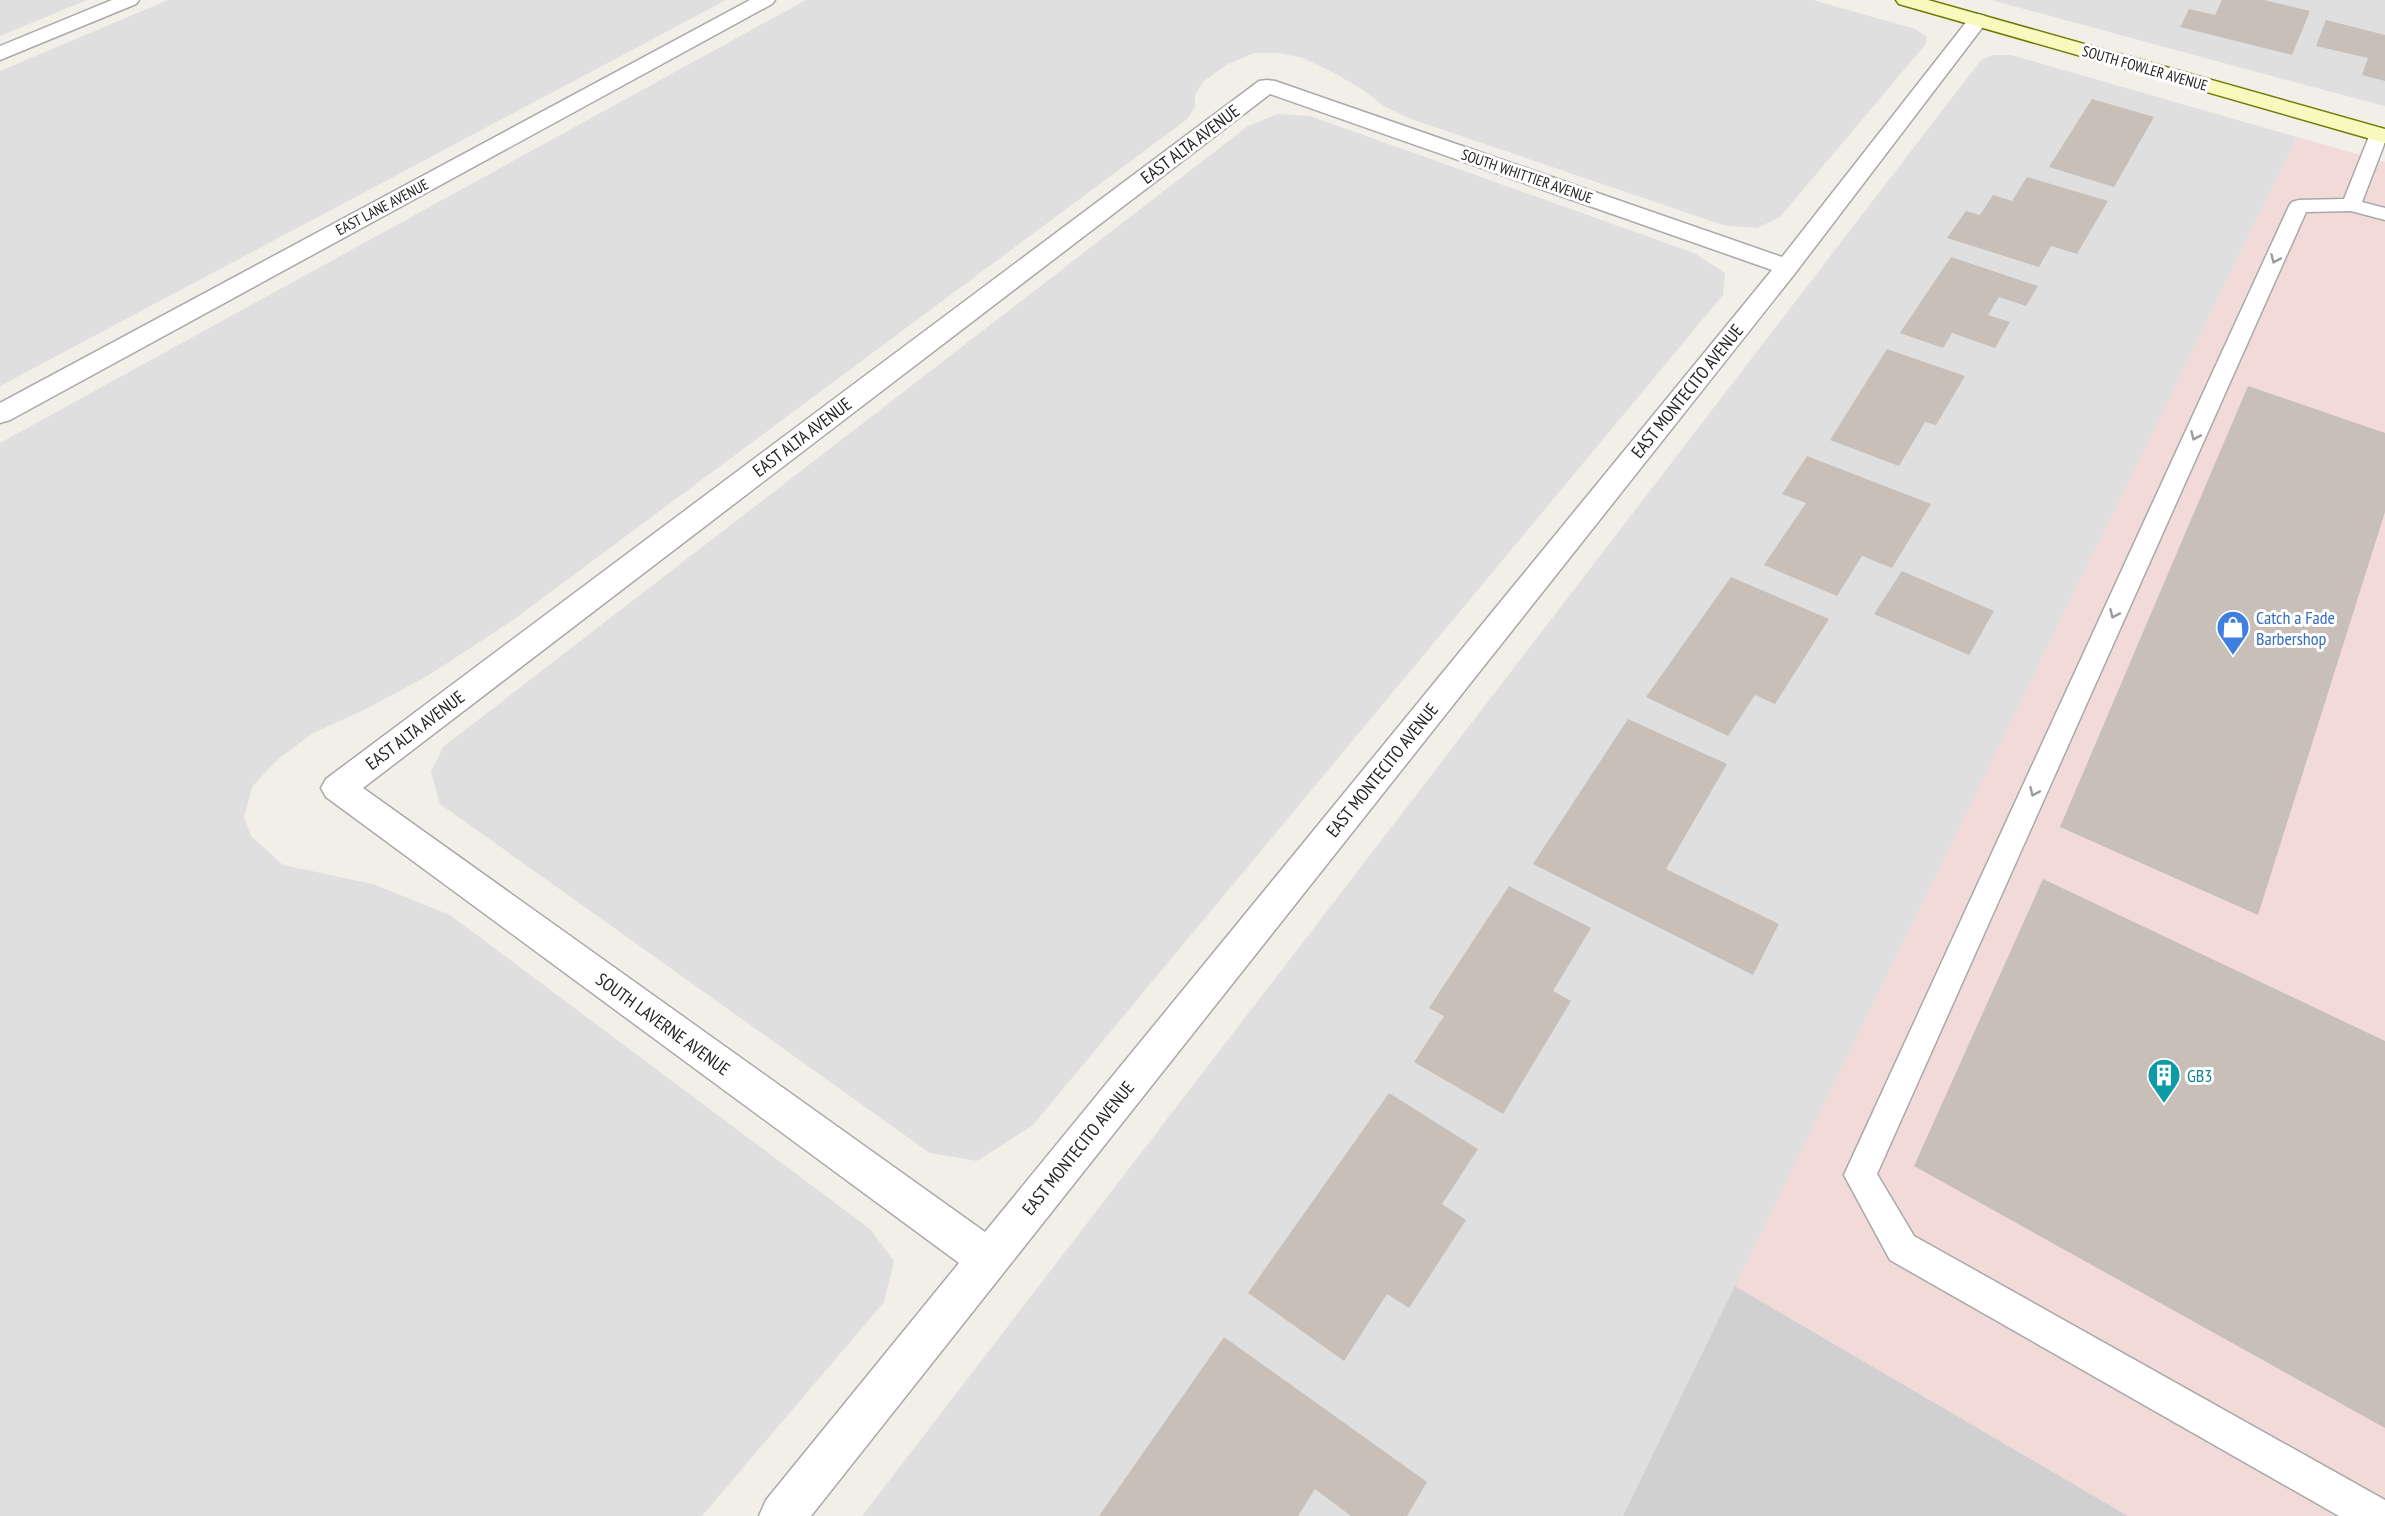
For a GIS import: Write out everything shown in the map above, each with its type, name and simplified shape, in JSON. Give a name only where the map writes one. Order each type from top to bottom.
[{"type":"main road","name":"SOUTH FOWLER AVENUE","points":[[1911,1],[2382,135]]},
{"type":"street","points":[[0,54],[129,0]]},
{"type":"street","name":"EAST LANE AVENUE","points":[[0,414],[765,0]]},
{"type":"street","name":"EAST MONTECITO AVENUE","points":[[782,1516],[1787,267],[1978,20]]},
{"type":"street","name":"SOUTH WHITTIER AVENUE","points":[[1268,86],[1787,267]]},
{"type":"street","name":"EAST ALTA AVENUE","points":[[338,788],[1268,86]]},
{"type":"street","name":"SOUTH LAVERNE AVENUE","points":[[338,788],[988,1259]]},
{"type":"lane","points":[[2351,204],[2382,135]]},
{"type":"lane","points":[[2376,1516],[1902,1248],[1860,1175],[2299,206],[2351,204],[2385,214]]},
{"type":"shaded area","points":[[0,0],[87,0],[0,36]]},
{"type":"shaded area","points":[[168,0],[726,0],[0,386],[0,71]]},
{"type":"shaded area","points":[[806,0],[1813,0],[1915,29],[1927,37],[1925,45],[1780,217],[1757,228],[1723,225],[1411,119],[1384,106],[1360,88],[1334,73],[1303,58],[1279,53],[1254,53],[1228,64],[1204,81],[1195,94],[1195,107],[1186,120],[513,620],[429,675],[366,709],[313,733],[277,760],[252,787],[244,817],[251,836],[283,865],[373,884],[450,915],[870,1229],[894,1261],[884,1302],[702,1516],[0,1516],[0,443]]},
{"type":"shaded area","points":[[1991,0],[2385,0],[2385,106],[2294,82]]},
{"type":"shaded area","points":[[1993,55],[2011,55],[2297,137],[1626,1516],[862,1516],[1981,60]]},
{"type":"shaded area","points":[[1278,114],[1310,116],[1694,253],[1725,273],[1723,295],[1033,1125],[977,1161],[930,1153],[440,804],[431,772],[443,747],[1248,126]]},
{"type":"shaded area","points":[[2297,137],[2385,162],[2385,1516],[2128,1516],[1735,1286]]},
{"type":"shaded area","points":[[1735,1286],[2128,1516],[1623,1516]]},
{"type":"building","points":[[2222,0],[2264,0],[2310,11],[2292,55],[2180,27],[2189,9],[2215,15]]},
{"type":"building","points":[[2326,20],[2385,35],[2385,81],[2362,75],[2368,58],[2316,46]]},
{"type":"building","points":[[2092,99],[2154,117],[2114,187],[2049,167]]},
{"type":"building","points":[[2027,177],[2108,201],[2077,254],[2051,246],[2039,267],[1947,238],[1966,211],[1980,215],[1993,195],[2012,201]]},
{"type":"building","points":[[1951,257],[2038,286],[2026,306],[1999,297],[1988,315],[2010,322],[1995,348],[1952,333],[1943,348],[1900,333]]},
{"type":"building","points":[[1887,349],[1965,376],[1936,425],[1925,422],[1899,466],[1830,440]]},
{"type":"building","points":[[2248,386],[2385,433],[2385,512],[2258,915],[2060,827]]},
{"type":"building","points":[[1807,456],[1931,504],[1892,568],[1862,556],[1837,596],[1764,565],[1806,503],[1782,494]]},
{"type":"building","points":[[1902,571],[1994,611],[1969,655],[1874,614]]},
{"type":"building","points":[[1731,577],[1829,619],[1775,704],[1755,695],[1728,736],[1646,697]]},
{"type":"building","points":[[1628,719],[1727,764],[1666,869],[1779,924],[1753,975],[1533,864]]},
{"type":"building","name":"GB3","points":[[2043,879],[2385,1041],[2385,1428],[1914,1166]]},
{"type":"building","points":[[1509,886],[1591,928],[1553,991],[1571,1001],[1503,1114],[1414,1062],[1444,1016],[1429,1008]]},
{"type":"building","points":[[1389,1093],[1478,1149],[1442,1204],[1466,1220],[1409,1308],[1387,1294],[1344,1361],[1248,1293]]},
{"type":"building","points":[[1224,1337],[1427,1482],[1407,1516],[1351,1516],[1315,1489],[1298,1516],[1099,1516]]},
{"type":"place","name":"Catch a Fade Barbershop","points":[[2233,656]]},
{"type":"place","name":"GB3","points":[[2164,1104]]}]
